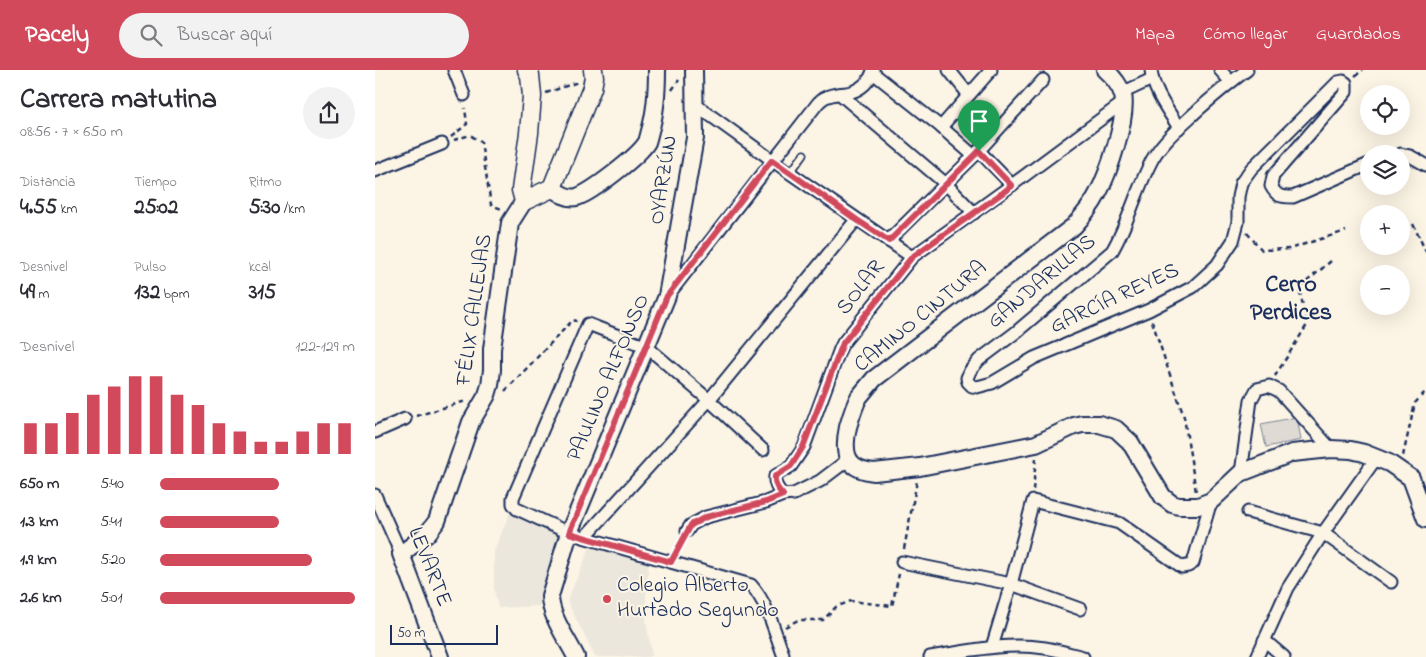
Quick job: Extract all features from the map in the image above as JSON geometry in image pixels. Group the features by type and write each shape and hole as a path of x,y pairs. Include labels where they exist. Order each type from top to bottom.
{"main road":[{"path":"527,70 530,75 532,96 521,190 524,202 552,188 583,114 592,88 594,73"},
{"path":"552,188 560,194 576,197 594,188 621,169 647,143 655,116 657,70"},
{"name":"OYARZÚN","path":"667,296 695,138 694,70"},
{"path":"1105,70 1111,76 1123,98"},
{"name":"CAMINO CINTURA","path":"849,459 846,453 845,439 851,415 859,398 874,379 1074,226 1083,216 1097,195 1108,169 1122,126 1123,98"},
{"name":"FÉLIX CALLEJAS","path":"401,554 427,534 437,521 471,422 487,396 492,370 493,349 510,223 524,202"},
{"name":"PAULINO ALFONSO","path":"576,657 553,612 550,596 569,533 667,296"},
{"path":"849,459 860,469 867,472 920,467 1036,444 1074,426 1099,424 1108,426 1124,435 1131,442 1160,493 1167,501 1179,506 1205,504 1241,473 1292,453 1331,449 1351,450 1377,458 1411,478 1426,519"},
{"name":"LEVARTE","path":"401,554 440,657"}],"street":[{"path":"454,70 464,95"},
{"path":"949,70 969,95"},
{"path":"941,127 991,70"},
{"path":"1220,70 1230,82"},
{"name":"GANDARILLAS","path":"967,382 970,371 979,360 1015,333 1112,251 1120,237 1149,165 1160,148 1179,128 1230,82 1247,70"},
{"path":"873,72 977,154 1012,186"},
{"name":"PAULINO ALFONSO","path":"667,296 817,103 825,97 857,91 867,82 873,72"},
{"path":"1152,75 1164,105 1179,128"},
{"name":"SOLAR","path":"783,495 774,482 775,476 791,466 803,447 843,343 912,257 1012,186 1152,75"},
{"path":"889,241 977,154 1043,80"},
{"name":"GARCÍA REYES","path":"967,382 977,387 991,383 1034,358 1149,310 1193,287 1217,265 1233,241 1238,222 1238,197 1241,183 1251,169 1338,82 1343,81 1346,83 1346,92 1273,176 1271,186 1275,193 1283,197 1293,197 1360,168"},
{"path":"840,94 946,184 974,213"},
{"path":"696,105 790,173 912,257"},
{"path":"375,171 442,144"},
{"path":"1410,156 1426,165"},
{"path":"585,537 709,400 857,220"},
{"path":"763,450 709,400 647,347 589,324 513,498 513,504 517,509 569,533 751,585 760,596 783,654"},
{"path":"1241,473 1251,400 1257,389 1269,386 1279,391 1331,449"},
{"path":"375,432 405,419"},
{"path":"1257,657 1288,588 1323,533 1377,458"},
{"path":"687,531 691,525 706,517 766,502 808,488 849,459"},
{"name":"LEVARTE","path":"375,495 401,554"},
{"path":"991,647 1011,584 1033,501 1119,523 1182,567 1193,564 1205,504"},
{"path":"1248,512 1323,533 1391,582"},
{"path":"902,562 1011,584 1080,609"},
{"path":"1264,640 1284,657"},
{"path":"930,657 991,647 1021,646 1046,648 1083,657"}],"lane":[{"path":"790,173 804,154"}],"path":[{"path":"549,92 594,73"},
{"path":"442,144 467,124 464,95"},
{"path":"442,144 470,136 481,142 491,205"},
{"path":"1238,222 1262,250 1289,248 1346,231"},
{"path":"1413,224 1426,252"},
{"path":"1269,386 1307,325 1299,288 1331,261"},
{"path":"1149,310 1183,417 1205,504"},
{"path":"1400,470 1415,403 1426,391"},
{"path":"1033,501 1036,444"},
{"path":"775,632 798,620 823,620 836,607 851,601 892,606 920,467"},
{"path":"671,562 687,531"}],"shaded area":[{"path":"1297,417 1301,440 1266,447 1261,424"},
{"path":"511,510 560,535 539,606 498,608 494,589 494,551"},
{"name":"Colegio Alberto Hurtado Segundo","path":"592,543 649,561 646,620 652,655 648,657 595,657 567,601"}],"place":[{"name":"Colegio Alberto Hurtado Segundo","path":"607,599"}],"district":[{"name":"Cerro Perdices","path":"1291,299"}],"route":[{"path":"979,151 1012,186 912,257 843,343 803,447 791,466 775,476 774,482 783,495 766,502 706,517 691,525 671,562 569,533 667,296 772,160 889,241 979,151"}]}
